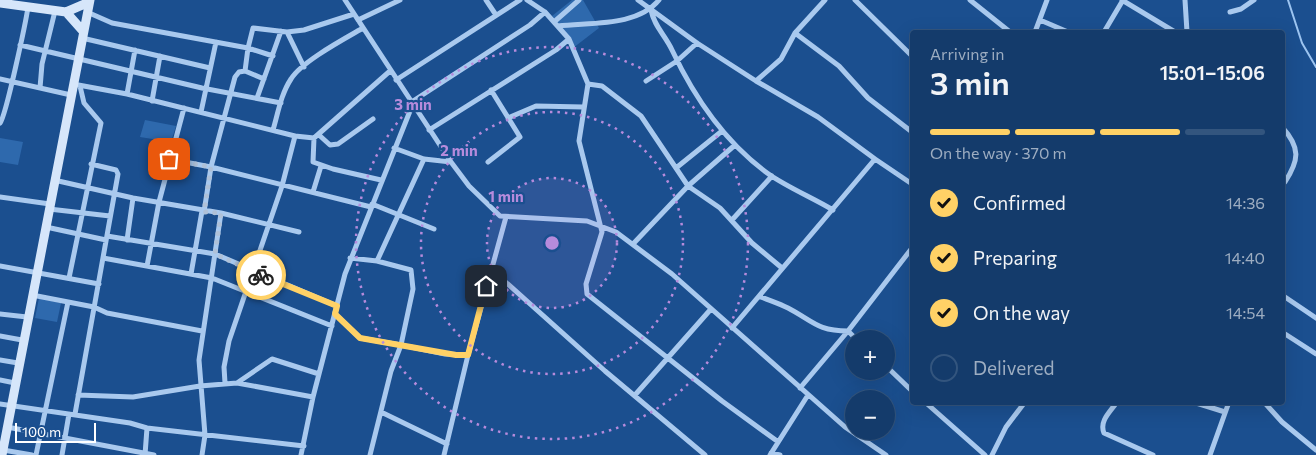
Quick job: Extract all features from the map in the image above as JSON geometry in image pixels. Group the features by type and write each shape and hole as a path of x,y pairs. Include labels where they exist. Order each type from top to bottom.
{"street":[{"path":"345,0 411,105 450,162 491,208 506,216 587,221 600,224 633,244 711,309 808,396 856,436 886,455"},
{"path":"358,20 400,0"},
{"path":"486,0 496,15"},
{"path":"396,80 520,0"},
{"path":"527,0 545,12 568,40 588,84 579,141 600,224 601,239 586,284 586,294 777,441"},
{"path":"556,24 580,0"},
{"path":"638,0 697,43 756,81 818,117 910,183"},
{"path":"556,24 625,20 651,10 659,0"},
{"path":"756,81 782,59 795,33 825,0"},
{"path":"855,0 910,54"},
{"path":"970,0 1008,30"},
{"path":"1036,30 1047,0"},
{"path":"1105,30 1122,0 1172,30"},
{"path":"1185,0 1188,30"},
{"path":"1230,12 1241,9 1254,0"},
{"path":"0,2 66,12 88,4"},
{"path":"68,278 100,120 84,103 77,85 78,59 88,4"},
{"path":"88,4 112,23 248,48 273,56"},
{"path":"0,122 6,112 11,82 26,29 28,7"},
{"path":"651,10 653,20 672,49 706,112 722,132 772,176 834,210"},
{"path":"40,88 55,11"},
{"path":"66,12 82,34 135,50 210,68"},
{"path":"301,455 313,397 350,258 411,105 530,25 545,12"},
{"path":"245,71 253,28 284,32 304,30 354,14"},
{"path":"1040,20 1063,30"},
{"path":"272,130 292,77 362,28"},
{"path":"257,98 284,32"},
{"path":"284,32 304,67"},
{"path":"795,33 839,66 868,98 910,130"},
{"path":"429,130 551,53 568,40"},
{"path":"201,112 216,42"},
{"path":"646,81 677,61 697,43"},
{"path":"20,45 205,88 281,103"},
{"path":"127,94 135,50"},
{"path":"152,100 160,56"},
{"path":"191,274 194,250 222,117 236,74 245,71 264,79"},
{"path":"77,85 127,94 296,136 314,138 390,71"},
{"path":"0,79 71,95"},
{"path":"588,84 602,86 641,116 688,186 720,208 761,252 782,268"},
{"path":"0,266 34,269 50,206 71,95 77,85"},
{"path":"488,162 520,137 491,90"},
{"path":"508,118 536,106 583,107"},
{"path":"147,266 169,159 184,108"},
{"path":"319,135 330,145 338,144 373,119"},
{"path":"1285,131 1292,141 1297,157 1295,166 1285,182"},
{"path":"676,168 722,132"},
{"path":"225,384 224,367 229,341 254,272 296,136"},
{"path":"314,138 313,162 320,166 381,180"},
{"path":"633,244 688,186 735,145"},
{"path":"394,148 424,159 450,162"},
{"path":"169,159 372,205 434,229"},
{"path":"377,261 424,159"},
{"path":"732,328 834,210 875,159"},
{"path":"62,455 78,395 99,284 117,172 91,164"},
{"path":"313,192 320,166"},
{"path":"732,220 772,176"},
{"path":"54,180 203,212 221,213 299,232"},
{"path":"0,196 110,216"},
{"path":"127,240 133,198"},
{"path":"202,455 206,435 198,360 221,213"},
{"path":"444,455 468,355 506,216"},
{"path":"44,231 77,233 215,254 337,306"},
{"path":"32,455 2,451 44,231"},
{"path":"849,330 910,251"},
{"path":"103,258 212,278 332,326"},
{"path":"350,258 377,261 411,270 413,289 401,345 391,371 370,455"},
{"path":"0,266 36,271 99,284"},
{"path":"491,269 705,455"},
{"path":"32,295 94,307 107,313 202,331"},
{"path":"759,296 787,307 812,324 834,331 845,331"},
{"path":"1285,297 1316,318"},
{"path":"36,455 68,302"},
{"path":"635,395 666,357 711,309"},
{"path":"0,314 27,317"},
{"path":"335,314 360,338 445,354 468,355"},
{"path":"1285,334 1316,354"},
{"path":"800,388 845,335"},
{"path":"0,336 22,340"},
{"path":"237,383 272,359 319,374"},
{"path":"0,360 18,362"},
{"path":"895,375 910,389"},
{"path":"0,380 15,383"},
{"path":"78,395 133,397 200,386 237,383 313,397"},
{"path":"780,455 771,454 777,441 808,396"},
{"path":"0,404 130,423 147,428 304,446"},
{"path":"928,405 985,455"},
{"path":"992,455 1006,427 1023,405"},
{"path":"1115,405 1102,422 1101,427 1104,433 1153,455"},
{"path":"1203,405 1226,412"},
{"path":"1210,455 1228,405"},
{"path":"1267,405 1282,422 1316,450"},
{"path":"381,412 447,444"},
{"path":"6,427 154,455"},
{"path":"144,454 147,428"}],"shaded area":[{"path":"572,0 583,0 599,28 573,48 552,16"},
{"path":"145,120 176,126 171,142 140,137"},
{"path":"0,138 23,142 18,165 0,162"},
{"path":"39,298 61,303 57,322 35,318"}],"waterway":[{"path":"1288,0 1302,43 1316,67"}],"way so far":[{"path":"169,159 211,167 204,212 221,213 215,254 261,275"}],"route":[{"path":"261,275 312,294 337,306 335,314 360,338 456,355 468,355 486,286"}]}
